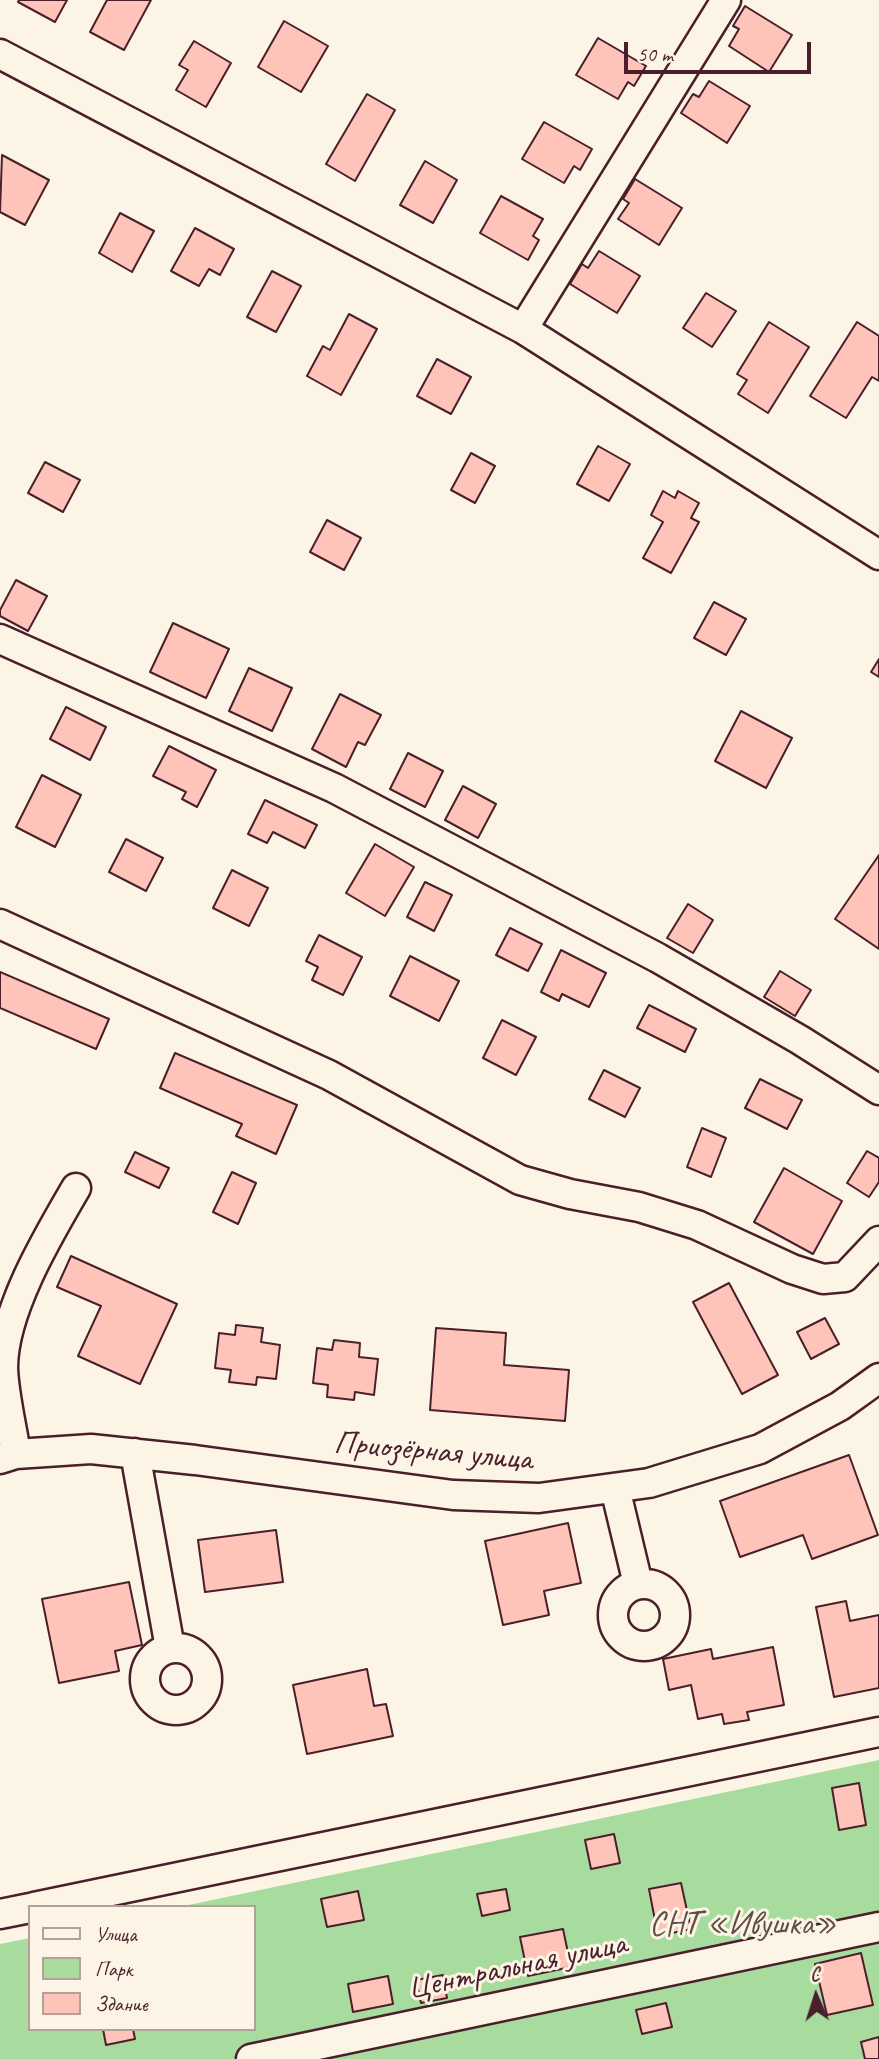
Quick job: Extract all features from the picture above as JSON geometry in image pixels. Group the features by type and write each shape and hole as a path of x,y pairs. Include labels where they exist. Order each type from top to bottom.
{"street":[{"path":"523,329 726,0"},
{"path":"0,54 523,329 879,555"},
{"path":"0,639 334,788 657,958 879,1090"},
{"path":"0,924 329,1075 520,1180 570,1194 639,1207 697,1225 792,1269 823,1279 845,1277 879,1241"},
{"path":"8,1456 4,1368 8,1328 41,1249 76,1188"},
{"name":"Приозёрная улица","path":"8,1456 91,1449 453,1495 539,1499 649,1483 760,1449 840,1406 879,1378"},
{"path":"135,1453 170,1648"},
{"path":"615,1488 638,1584"},
{"path":"42,1905 879,1732"},
{"path":"0,1914 28,1908"},
{"name":"Центральная улица","path":"251,2059 879,1927"}],"green space":[{"name":"СНТ «Ивушка»","path":"879,1760 879,2059 0,2059 0,1944 28,1938 28,2031 256,2031 256,1905 189,1905"}],"building":[{"path":"67,0 55,22 18,2"},
{"path":"107,0 151,0 124,50 90,32"},
{"path":"745,6 792,35 769,72 729,46 739,29 733,26"},
{"path":"284,21 328,46 301,92 258,67"},
{"path":"598,38 646,66 634,86 628,82 618,99 576,75"},
{"path":"194,41 231,63 206,107 176,90 188,70 179,65"},
{"path":"709,81 750,106 727,143 681,113 693,94 699,97"},
{"path":"367,94 395,110 355,181 326,164"},
{"path":"544,122 592,149 580,170 574,166 564,183 522,159"},
{"path":"2,155 49,180 25,225 0,212"},
{"path":"425,161 457,180 433,223 400,205"},
{"path":"635,179 682,208 659,245 618,219 629,203 623,199"},
{"path":"501,196 543,219 533,236 539,240 528,260 480,233"},
{"path":"120,213 154,231 132,272 99,253"},
{"path":"195,228 234,249 220,275 209,269 199,286 171,271"},
{"path":"599,251 640,276 617,313 570,284 582,264 588,268"},
{"path":"272,271 301,286 276,332 247,317"},
{"path":"706,293 736,311 712,347 683,328"},
{"path":"349,314 377,329 341,395 307,376 323,346 330,350"},
{"path":"769,322 809,347 768,413 738,394 747,380 737,374"},
{"path":"857,322 879,336 879,381 872,377 846,418 810,396"},
{"path":"437,359 471,377 451,414 417,396"},
{"path":"598,446 630,464 609,501 577,484"},
{"path":"471,453 495,466 475,503 451,490"},
{"path":"45,462 80,480 63,512 28,493"},
{"path":"663,491 675,498 678,491 699,503 691,518 699,522 671,573 643,558 663,522 651,515"},
{"path":"327,520 361,538 344,570 310,552"},
{"path":"16,580 47,596 28,631 0,616 0,610"},
{"path":"714,602 746,619 726,655 694,638"},
{"path":"173,623 229,649 206,698 150,672"},
{"path":"879,659 879,677 871,672"},
{"path":"249,668 292,688 272,731 229,711"},
{"path":"340,694 381,715 365,745 358,742 346,767 312,749"},
{"path":"66,707 106,727 90,760 50,739"},
{"path":"741,711 792,738 766,788 715,761"},
{"path":"169,746 216,770 197,807 182,799 186,792 153,776"},
{"path":"408,753 443,771 425,807 390,789"},
{"path":"42,775 81,795 55,847 16,827"},
{"path":"463,786 496,804 478,838 445,820"},
{"path":"265,800 317,825 305,848 273,832 267,843 248,834"},
{"path":"126,839 163,858 146,891 109,872"},
{"path":"375,844 414,867 385,916 346,893"},
{"path":"879,855 879,949 835,919"},
{"path":"232,870 268,888 249,926 213,908"},
{"path":"425,882 452,895 434,931 407,917"},
{"path":"688,904 713,920 693,953 667,938"},
{"path":"510,928 542,944 528,971 496,955"},
{"path":"319,935 362,957 343,995 312,980 318,967 306,961"},
{"path":"561,950 606,973 589,1007 562,994 559,1001 541,992"},
{"path":"410,956 459,981 439,1021 390,996"},
{"path":"780,971 811,990 795,1016 764,997"},
{"path":"0,972 109,1019 96,1049 0,1008"},
{"path":"649,1005 696,1029 685,1052 637,1028"},
{"path":"502,1020 536,1037 516,1075 483,1058"},
{"path":"175,1053 297,1105 276,1154 236,1136 242,1124 160,1088"},
{"path":"604,1070 640,1088 625,1117 589,1099"},
{"path":"760,1079 802,1100 787,1129 745,1108"},
{"path":"702,1128 726,1138 711,1177 687,1167"},
{"path":"867,1151 879,1158 879,1182 869,1197 847,1183"},
{"path":"135,1152 169,1168 159,1188 125,1172"},
{"path":"784,1168 842,1201 813,1254 754,1222"},
{"path":"232,1172 256,1183 238,1224 213,1212"},
{"path":"71,1256 177,1304 140,1384 78,1356 101,1306 57,1287"},
{"path":"729,1283 778,1375 742,1394 693,1302"},
{"path":"825,1318 839,1344 811,1359 797,1332"},
{"path":"236,1325 263,1328 261,1342 280,1345 276,1379 257,1377 256,1385 229,1382 231,1370 215,1368 219,1333 235,1335"},
{"path":"436,1328 506,1333 504,1365 569,1370 565,1421 430,1410"},
{"path":"334,1340 360,1343 359,1357 378,1359 374,1395 355,1392 354,1400 327,1397 328,1385 313,1383 317,1348 332,1350"},
{"path":"849,1455 878,1535 812,1559 803,1535 740,1557 720,1501"},
{"path":"568,1523 581,1583 544,1591 549,1615 503,1625 485,1541"},
{"path":"276,1530 283,1582 205,1592 198,1540"},
{"path":"129,1582 142,1645 115,1651 119,1671 59,1683 42,1599"},
{"path":"846,1601 850,1621 879,1615 879,1688 834,1697 816,1607"},
{"path":"773,1647 784,1705 747,1712 749,1720 724,1724 722,1714 698,1719 691,1685 669,1690 663,1659 711,1649 713,1659"},
{"path":"367,1669 374,1706 386,1704 393,1736 307,1754 293,1685"},
{"path":"859,1783 866,1825 839,1830 832,1788"},
{"path":"614,1834 620,1863 591,1869 585,1840"},
{"path":"681,1883 691,1929 658,1936 649,1889"},
{"path":"506,1889 510,1910 482,1916 477,1894"},
{"path":"358,1891 364,1920 327,1927 321,1899"},
{"path":"563,1929 571,1967 528,1976 520,1937"},
{"path":"861,1953 873,2005 827,2015 815,1964"},
{"path":"443,1975 447,1998 421,2003 416,1980"},
{"path":"388,1976 393,2004 353,2012 348,1984"},
{"path":"666,2003 672,2027 642,2034 636,2010"},
{"path":"103,2031 133,2031 135,2039 106,2045"},
{"path":"879,2037 879,2059 865,2059 861,2042"}]}
